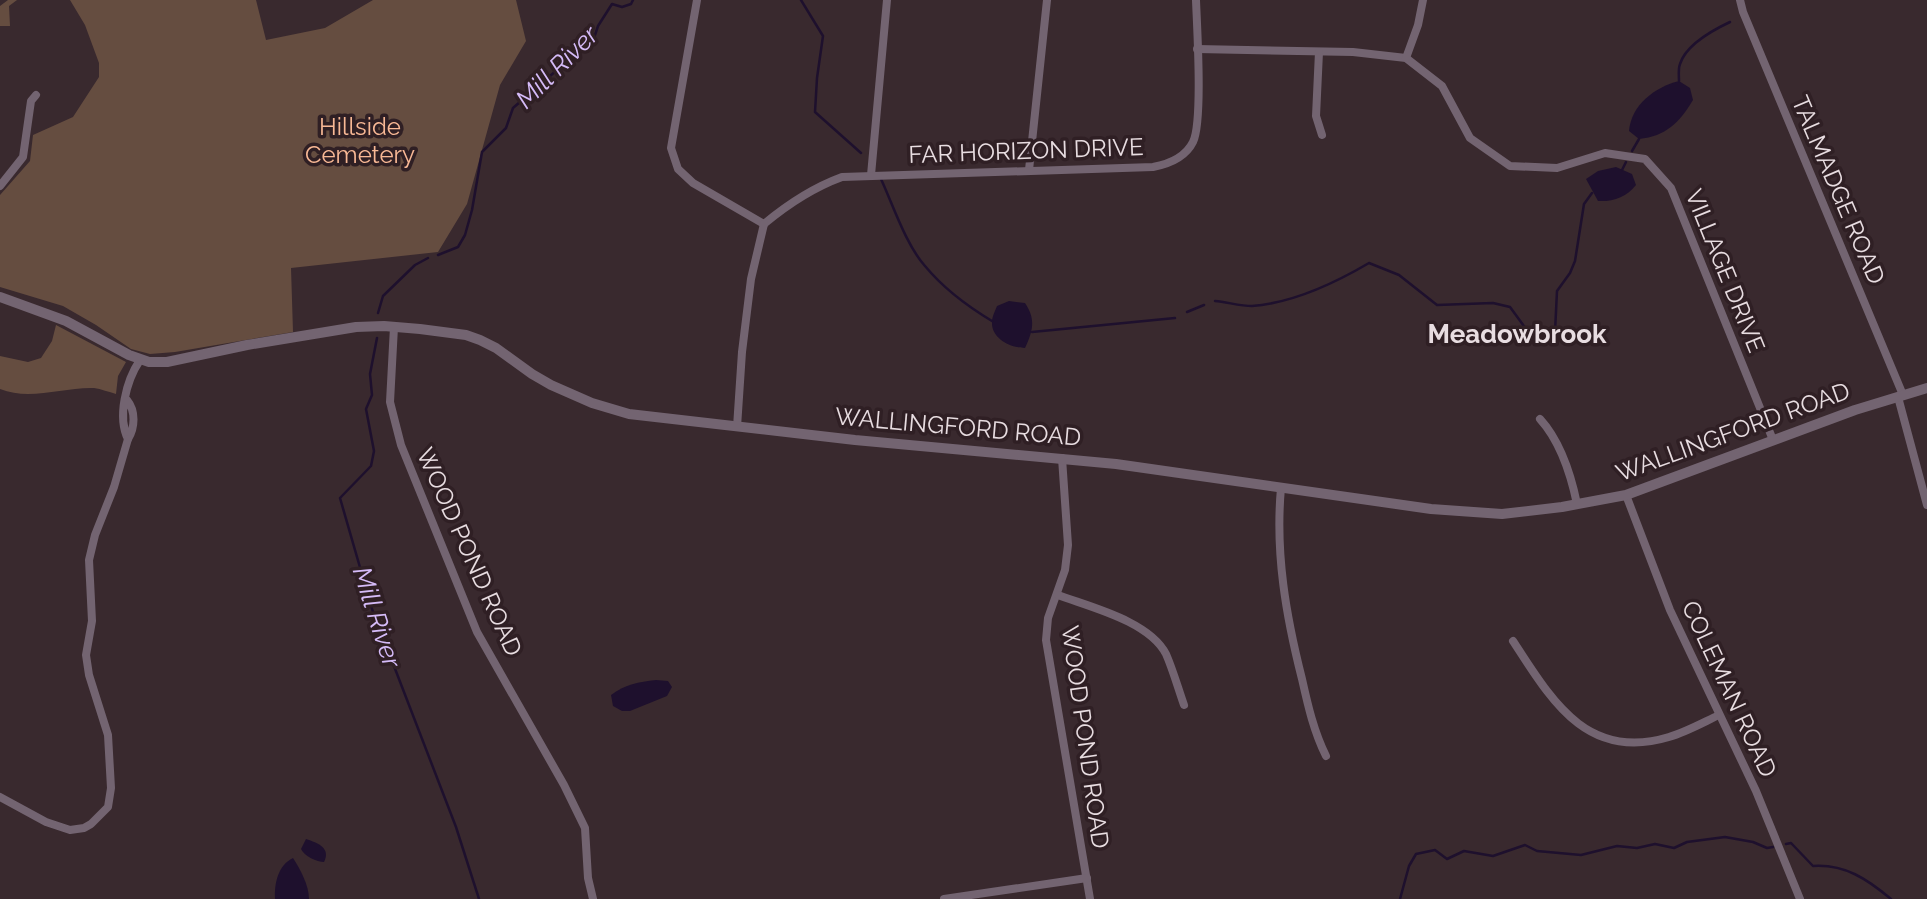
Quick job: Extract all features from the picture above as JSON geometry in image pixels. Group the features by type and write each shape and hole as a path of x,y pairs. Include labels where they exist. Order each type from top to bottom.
{"street":[{"path":"697,0 671,148 678,169 693,183 764,224 751,279 737,427"},
{"path":"871,175 887,0"},
{"path":"1029,170 1047,0"},
{"name":"FAR HORIZON DRIVE","path":"764,224 788,204 818,186 842,177 1153,167 1170,163 1182,155 1193,142 1198,119 1196,0"},
{"path":"1197,49 1353,52 1406,58 1418,25 1423,0"},
{"name":"TALMADGE ROAD","path":"1740,0 1900,396 1927,505"},
{"path":"1319,52 1316,116 1322,135"},
{"name":"VILLAGE DRIVE","path":"1406,58 1442,86 1470,138 1510,166 1557,168 1605,153 1645,159 1671,188 1773,440"},
{"path":"0,186 23,157 30,108 36,95"},
{"name":"WALLINGFORD ROAD","path":"0,297 66,321 140,360 167,362 333,330 372,326 458,334 496,348 551,385 618,412 737,427 1062,458 1468,513 1502,514 1626,495 1773,440 1927,388"},
{"name":"WOOD POND ROAD","path":"394,327 390,402 401,445 477,632 564,785 585,828 588,878 593,899"},
{"path":"0,797 46,822 70,830 91,824 108,807 111,788 108,735 86,664 92,621 89,560 94,534 114,487 128,439 123,406 127,400 128,384 140,360"},
{"path":"1540,419 1552,432 1572,482 1577,504"},
{"name":"WOOD POND ROAD","path":"1062,458 1068,545 1065,570 1048,618 1046,640 1090,899"},
{"path":"1281,488 1278,536 1287,613 1316,737 1326,756"},
{"name":"COLEMAN ROAD","path":"1626,495 1659,584 1718,715 1756,791 1800,899"},
{"path":"1058,595 1135,625 1154,637 1165,653 1184,705"},
{"path":"1513,641 1550,697 1580,726 1603,737 1627,742 1648,742 1685,732 1718,715"},
{"path":"944,899 1087,878"}],"green space":[{"path":"8,0 17,0 9,6 10,26 0,26 0,6"},
{"name":"Hillside Cemetery","path":"70,0 256,0 266,40 325,28 373,0 516,0 526,41 500,85 467,204 438,252 291,268 293,332 150,354 131,349 63,306 0,287 0,195 30,161 33,135 73,117 99,77 99,63 85,25"},
{"path":"56,325 126,362 118,376 116,394 94,388 35,394 0,389 0,356 28,362 41,358 52,341"}],"shaded area":[{"path":"1679,81 1690,88 1693,100 1677,122 1657,135 1639,139 1629,131 1634,113 1646,98"},
{"path":"1616,167 1632,174 1636,185 1619,198 1598,201 1586,179 1598,171"},
{"path":"1009,301 1025,303 1031,314 1031,331 1025,348 1003,341 993,328 992,318 997,306"},
{"path":"668,681 672,687 667,696 630,711 622,711 613,706 611,695 617,691 632,684"},
{"path":"306,839 319,844 325,850 324,862 303,852 301,849"},
{"path":"293,858 306,883 309,899 275,899 278,876 284,865"}],"waterway":[{"name":"Mill River","path":"438,255 458,247 465,235 482,152 506,128 513,108 594,38 612,4 622,7 631,4 633,0"},
{"path":"801,0 823,36 815,112 861,153"},
{"path":"1679,81 1679,66 1694,44 1730,22"},
{"path":"1632,151 1639,139"},
{"path":"1622,170 1626,162"},
{"path":"881,179 918,257 948,290 992,321"},
{"path":"1215,301 1252,306 1283,301 1328,285 1369,263 1399,275 1437,305 1493,303 1510,307 1529,333 1539,339 1555,332 1557,291 1575,261 1584,204 1592,193"},
{"name":"Mill River","path":"378,313 383,296 415,265 428,258"},
{"path":"1187,312 1204,305"},
{"path":"1032,332 1175,318"},
{"name":"Mill River","path":"377,338 370,374 372,395 366,409 374,451 371,466 340,498 372,609 456,827 479,899"},
{"path":"1400,899 1409,866 1416,854 1435,850 1447,859 1464,851 1493,856 1525,845 1537,851 1581,855 1617,846 1637,848 1655,844 1674,848 1687,842 1725,837 1753,842 1767,848 1773,847"},
{"path":"1786,844 1791,843 1813,866 1825,866 1855,874 1891,899"}],"district":[{"name":"Meadowbrook","path":"1517,334"}]}
